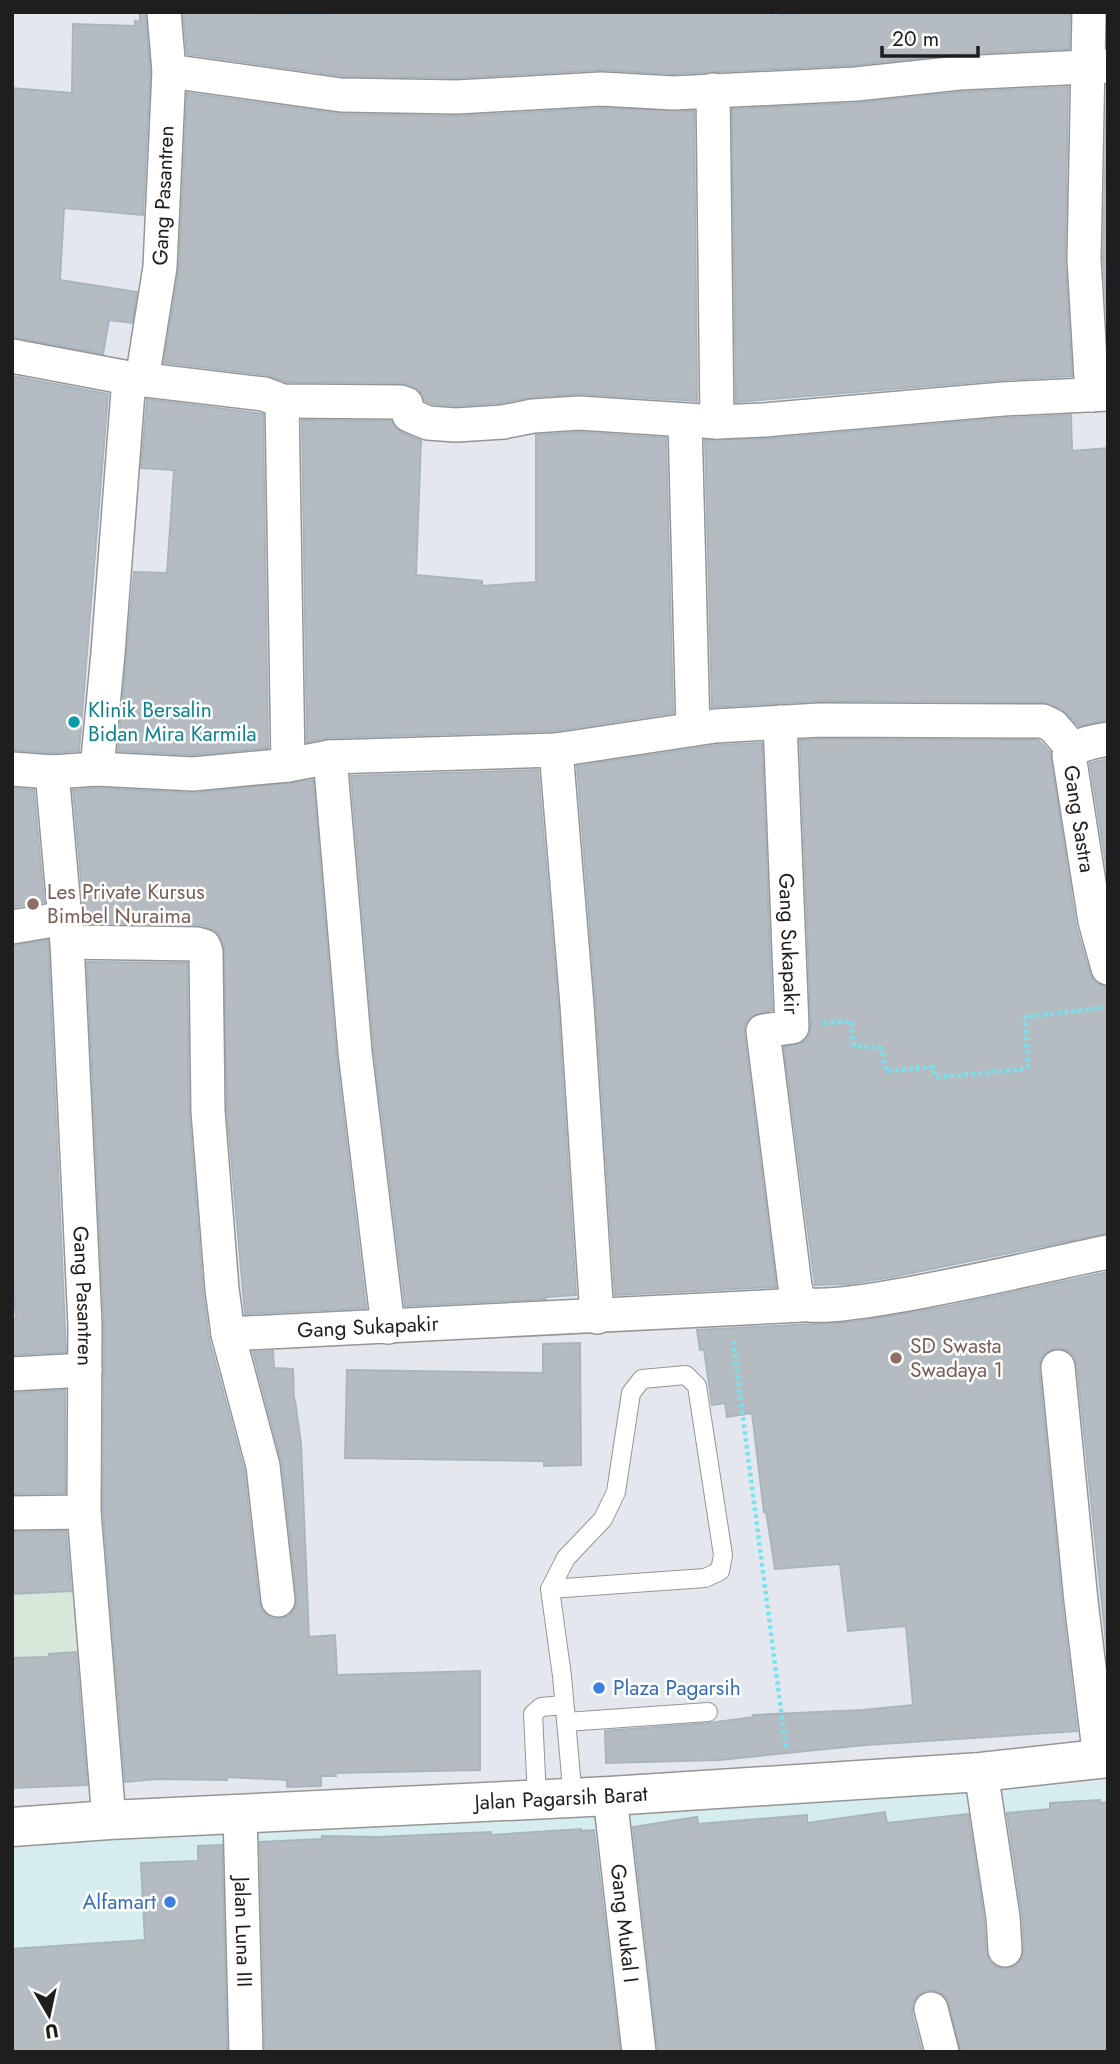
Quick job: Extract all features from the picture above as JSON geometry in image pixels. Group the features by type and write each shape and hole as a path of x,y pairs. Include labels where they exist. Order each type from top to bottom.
{"street":[{"name":"Gang Pasantren","path":"97,769 136,379 160,267 169,71 164,12"},
{"path":"12,356 136,379 264,394 282,401 400,402 406,404 409,415 428,423 456,425 579,413 685,421 764,420 1003,399 1100,395 1084,259 1098,67 1089,12"},
{"path":"169,71 341,95 457,97 601,89 674,93 856,84 959,73 1098,67"},
{"path":"712,90 717,422"},
{"path":"282,401 288,765"},
{"path":"685,421 694,729"},
{"path":"12,769 52,772 97,769 194,774 288,765 330,757 555,750 694,729 821,720 1043,721 1053,726 1073,750"},
{"name":"Gang Sukapakir","path":"780,722 792,1027 763,1031 795,1286 802,1305"},
{"name":"Gang Sastra","path":"1108,739 1073,750 1069,755 1095,920 1108,968"},
{"path":"555,750 577,1005 597,1317"},
{"path":"330,757 355,1052 388,1327"},
{"name":"Gang Pasantren","path":"52,772 66,930 85,1325 84,1512 109,1820"},
{"path":"12,927 66,930 204,946 208,1111 222,1289 228,1334 263,1466 278,1600"},
{"name":"Gang Sukapakir","path":"228,1334 802,1305 841,1306 909,1295 1108,1252"},
{"path":"1058,1367 1081,1601 1104,1758"},
{"path":"12,1374 85,1370"},
{"path":"12,1514 84,1512"},
{"name":"Jalan Pagarsih Barat","path":"12,1827 240,1813 610,1796 981,1772 1104,1758"},
{"path":"981,1772 1003,1917 1005,1950"},
{"name":"Gang Mukal I","path":"610,1796 639,2052"},
{"name":"Jalan Luna III","path":"240,1813 246,2052"},
{"path":"930,2009 942,2052"}],"lane":[{"path":"550,1589 705,1578 720,1571 723,1555 698,1385 685,1375 642,1379 631,1393 615,1492 603,1519 566,1558 550,1589 571,1776 554,1797"},
{"path":"554,1797 533,1714 536,1709 541,1707 565,1714 708,1712"}],"path":[{"path":"792,1027 851,1021 854,1046 881,1048 886,1071 933,1067 936,1077 939,1077 1025,1069 1028,1066 1025,1017 1108,1007"},
{"path":"729,1309 791,1784"}],"shaded area":[{"path":"72,1528 82,1718 70,1734 12,1735 12,1529"},
{"path":"1108,1782 1108,1948 12,2031 12,1844"}],"building":[{"path":"140,12 145,12 150,71 143,215 64,208 60,280 137,292 132,323 109,320 103,354 12,337 12,88 72,93 73,24 135,26 135,21 140,22"},
{"path":"183,12 773,12 773,16 802,12 1070,12 1069,49 957,54 855,65 674,74 600,70 457,78 343,76 187,54"},
{"path":"1108,85 1108,335 1103,259"},
{"path":"1068,87 1065,259 1072,376 736,402 732,109 857,103 960,92"},
{"path":"187,93 341,114 457,116 601,108 694,111 697,401 578,394 456,406 425,401 419,390 401,383 286,382 266,375 164,363 179,268"},
{"path":"12,376 108,394 79,751 52,753 12,750"},
{"path":"147,399 263,414 268,748 193,755 118,751 134,572 167,573 174,470 141,468"},
{"path":"1071,415 1072,451 1108,448 1108,720 1079,726 1062,709 1043,702 821,701 712,707 705,440 766,439 1004,418"},
{"path":"302,420 391,421 401,432 421,441 416,575 482,581 482,586 536,582 536,435 579,432 666,438 673,713 554,731 329,738 307,742"},
{"path":"800,740 1038,740 1050,752 1076,926 1090,974 1095,982 1108,987 1108,1233 892,1277 848,1284 815,1285 784,1047 804,1042 811,1027"},
{"path":"762,743 772,1010 751,1016 745,1024 744,1033 776,1287 615,1295 577,766 717,745"},
{"path":"1108,759 1108,878 1090,763"},
{"path":"538,770 558,1006 576,1295 405,1306 374,1050 351,776"},
{"path":"313,780 336,1054 366,1308 245,1314 227,1110 224,946 217,932 202,925 85,923 73,790 97,788 195,793"},
{"path":"12,788 34,790 44,902 12,907"},
{"path":"48,940 66,1352 12,1355 12,1319 16,1319 12,1264 12,946"},
{"path":"87,962 187,963 189,1113 203,1292 209,1339 244,1470 262,1611 271,1618 281,1619 289,1616 297,1599 282,1464 253,1352 273,1351 274,1368 293,1369 294,1400 301,1444 309,1637 335,1635 337,1675 480,1671 480,1770 335,1773 336,1776 321,1776 321,1786 287,1787 287,1780 227,1777 227,1780 158,1779 125,1782 103,1511 104,1324"},
{"path":"1108,1272 1108,1662 1077,1365 1073,1355 1067,1350 1057,1348 1046,1352 1041,1358 1039,1368 1077,1731 866,1745 719,1760 606,1763 605,1731 709,1723 754,1717 753,1715 913,1705 906,1626 848,1631 840,1564 775,1569 766,1511 764,1512 752,1413 727,1417 725,1403 712,1405 704,1349 700,1350 697,1330 853,1322 949,1306"},
{"path":"580,1343 581,1465 544,1466 544,1461 345,1458 347,1370 543,1373 543,1344"},
{"path":"65,1390 65,1493 12,1494 12,1393"},
{"path":"66,1531 71,1591 12,1594 12,1532"},
{"path":"76,1652 87,1785 12,1788 12,1658 49,1657 49,1654"},
{"path":"1100,1800 1100,1803 1108,1802 1108,2052 961,2052 945,1996 937,1991 927,1990 918,1995 912,2004 922,2052 658,2052 633,1827 697,1817 698,1824 807,1815 807,1823 885,1812 887,1823 968,1814 984,1919 986,1952 989,1961 996,1967 1005,1969 1016,1966 1024,1949 1022,1914 1007,1813 1050,1809 1050,1803"},
{"path":"594,1830 620,2052 265,2052 260,1842 322,1839 322,1836 377,1837 491,1832 491,1835"},
{"path":"222,1845 227,2052 12,2052 12,1949 145,1940 141,1863 198,1861 198,1846"}],"place":[{"name":"Klinik Bersalin Bidan Mira Karmila","path":"74,722"},
{"name":"Les Private Kursus Bimbel Nuraima","path":"33,904"},
{"name":"SD Swasta Swadaya 1","path":"896,1358"},
{"name":"Plaza Pagarsih","path":"599,1688"},
{"name":"Alfamart","path":"170,1902"}]}
